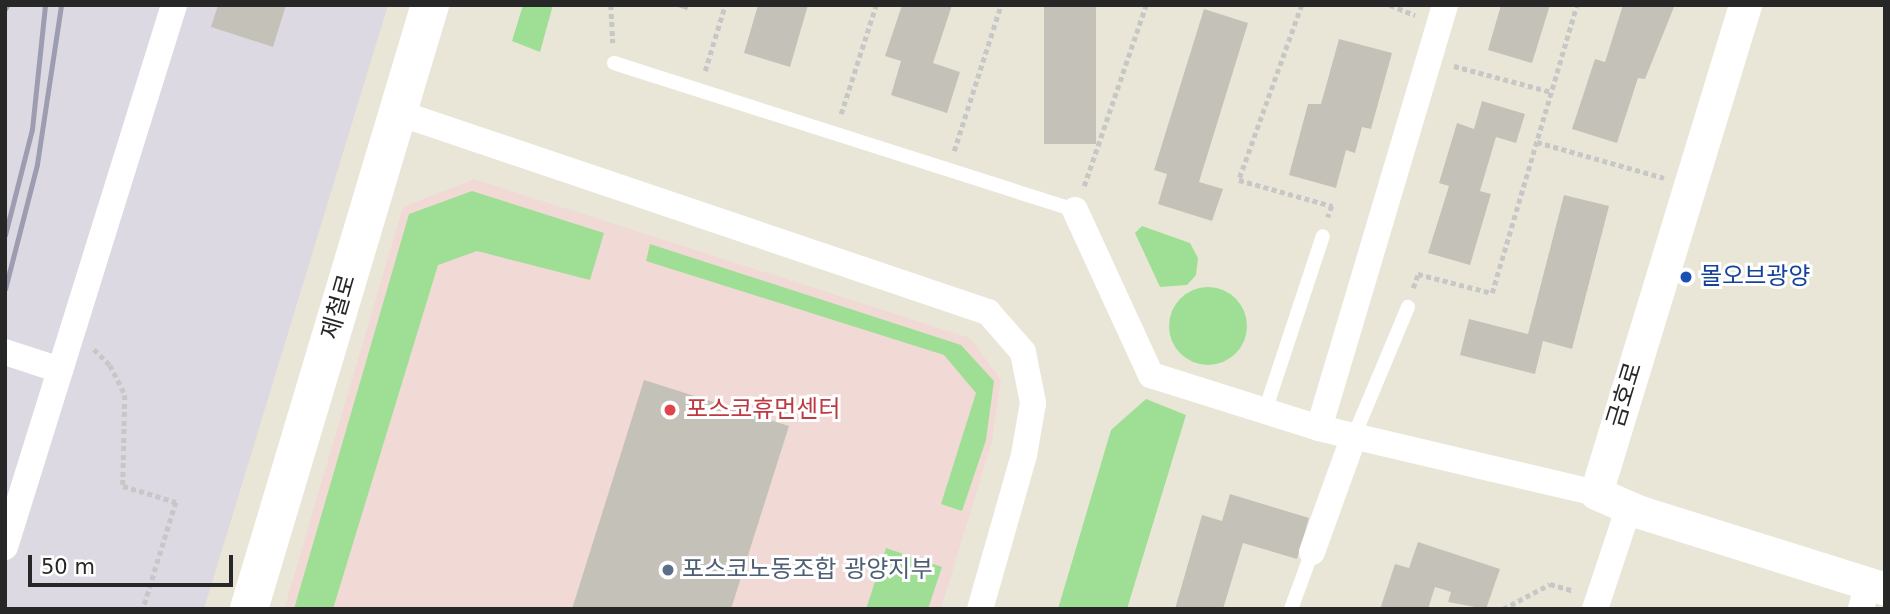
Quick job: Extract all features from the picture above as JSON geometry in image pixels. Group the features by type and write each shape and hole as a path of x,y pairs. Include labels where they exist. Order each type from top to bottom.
{"main road":[{"name":"제철로","path":"249,609 430,5"}],"street":[{"path":"5,547 174,5"},
{"path":"1319,428 1445,5"},
{"name":"금호로","path":"1596,493 1688,184 1745,5"},
{"path":"396,112 988,312 1023,352 1033,402 1024,455 980,609"},
{"path":"1076,210 1152,375 1319,428 1596,493 1871,594"},
{"path":"5,352 61,370"},
{"path":"1312,552 1353,436"},
{"path":"1597,603 1629,507"}],"lane":[{"path":"614,63 1076,210"},
{"path":"1265,411 1322,236"},
{"path":"1353,436 1408,307"},
{"path":"1292,609 1312,552"}],"path":[{"path":"611,5 614,63"},
{"path":"699,90 725,5"},
{"path":"835,134 876,5"},
{"path":"949,169 1001,5"},
{"path":"1076,210 1146,5"},
{"path":"1302,5 1239,180 1332,206 1322,236"},
{"path":"1408,307 1418,274 1492,293 1577,5"},
{"path":"1429,59 1552,92"},
{"path":"1537,142 1688,184"},
{"path":"88,342 110,365 125,395 123,486 176,502 143,609"},
{"path":"1503,609 1550,584 1597,603"}],"shaded area":[{"path":"5,5 388,5 204,609 5,609"},
{"name":"포스코휴먼센터","path":"474,179 970,338 1001,380 992,441 941,609 284,609 403,207"}],"green space":[{"path":"523,5 553,5 540,52 512,41"},
{"path":"472,191 604,233 590,280 477,251 438,265 333,609 294,609 409,214"},
{"path":"1142,226 1190,243 1198,258 1196,275 1187,285 1160,287 1135,233"},
{"path":"650,244 961,345 994,381 986,440 962,511 941,504 976,393 944,355 646,261"},
{"path":"1208,287 1223,290 1240,304 1247,326 1244,341 1230,358 1208,365 1193,362 1176,348 1169,326 1172,311 1186,294"},
{"path":"1146,399 1186,415 1127,609 1058,609 1111,430"},
{"path":"886,548 942,567 928,609 866,609"}],"building":[{"path":"218,5 286,5 273,47 211,27"},
{"path":"672,5 689,5 687,10"},
{"path":"758,5 808,5 790,67 744,53"},
{"path":"902,5 952,5 933,63 960,72 947,113 891,95 901,61 885,56"},
{"path":"1044,5 1096,5 1096,144 1044,144"},
{"path":"1501,5 1550,5 1532,63 1488,50"},
{"path":"1623,5 1674,7 1645,79 1638,78 1617,143 1572,129 1595,59 1605,62"},
{"path":"1204,9 1248,23 1199,182 1223,189 1212,221 1158,204 1167,174 1154,170"},
{"path":"1339,39 1392,53 1371,129 1362,127 1355,153 1346,150 1336,188 1289,175 1308,104 1321,104"},
{"path":"1482,101 1525,114 1516,143 1496,137 1480,191 1491,194 1470,265 1428,253 1449,186 1439,183 1457,123 1474,129"},
{"path":"1564,195 1609,206 1572,349 1543,341 1535,374 1460,355 1469,319 1528,334"},
{"path":"644,380 789,426 731,609 572,609"},
{"path":"1230,494 1309,518 1297,559 1243,543 1223,609 1175,609 1202,515 1222,521"},
{"path":"1418,542 1500,569 1486,609 1448,602 1451,592 1435,587 1428,609 1380,609 1395,564 1409,568"}],"railway":[{"path":"5,9 7,5"},
{"path":"5,235 32,129 45,5"},
{"path":"5,289 37,164 61,5"}],"place":[{"name":"몰오브광양","path":"1686,277"},
{"name":"포스코휴먼센터","path":"670,410"},
{"name":"포스코노동조합 광양지부","path":"668,570"}]}
